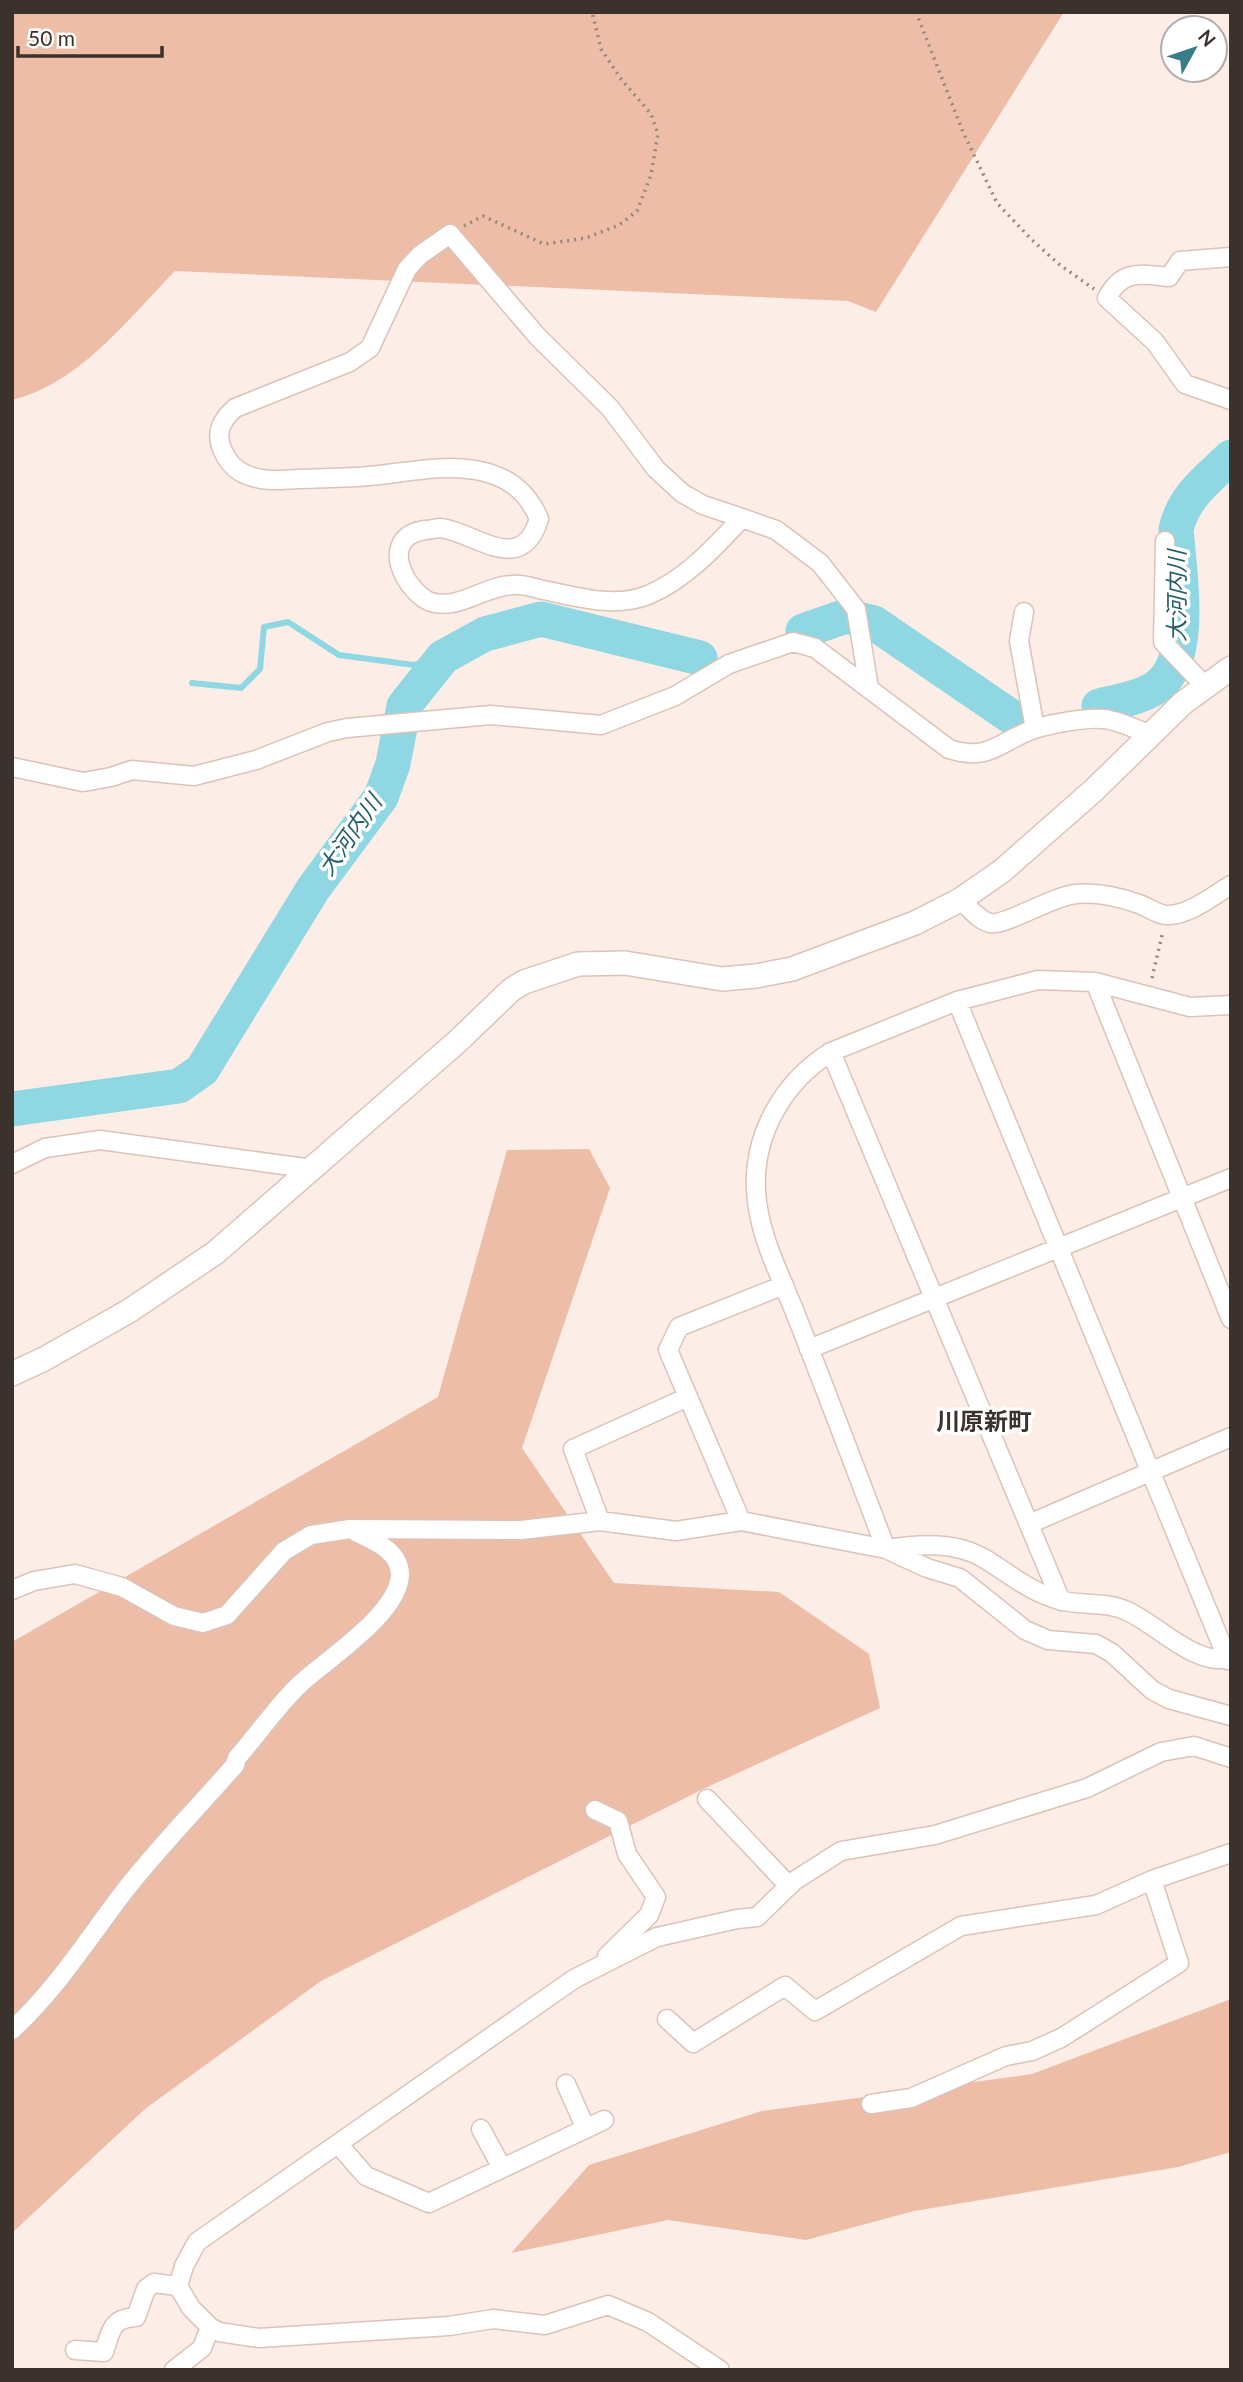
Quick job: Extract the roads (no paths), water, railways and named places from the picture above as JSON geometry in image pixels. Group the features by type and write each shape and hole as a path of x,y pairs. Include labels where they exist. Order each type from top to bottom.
{"street":[{"path":"742,517 719,542 670,584 646,596 615,603 516,584 499,586 449,604 430,602 414,590 405,577 398,551 402,540 415,532 441,528 500,549 515,547 527,542 536,530 539,519 523,492 507,479 474,470 431,469 368,476 273,480 249,477 235,468 224,454 219,441 220,427 223,418 235,408 350,362 370,348 407,269 420,255 450,234 537,337 610,408 656,469 682,494 703,505 742,517 776,530 820,562 858,617 869,688"},
{"path":"1231,257 1180,261 1169,277 1133,274 1113,287 1107,298 1154,342 1185,384 1231,400"},
{"path":"1166,541 1163,642 1205,686"},
{"path":"1024,612 1019,640 1035,729"},
{"path":"12,766 83,782 132,770 194,776 256,760 328,732 402,722 491,715 601,726 675,695 729,664 793,642 815,648 949,749 965,754 981,754 1035,729 1090,719 1105,719 1149,734"},
{"path":"12,1374 129,1311 215,1253 458,1041 511,990 524,982 578,964 625,962 722,979 756,976 792,970 915,923 960,900 1012,863 1094,790 1149,734 1205,686 1231,668"},
{"path":"960,900 991,923 1000,922 1051,900 1075,894 1108,895 1166,916 1186,911 1231,884"},
{"path":"886,1549 785,1285 762,1234 755,1188 767,1123 781,1099 795,1080 814,1062 831,1052 957,1001 1038,980 1095,982 1189,1007 1231,1005"},
{"path":"1095,982 1231,1319"},
{"path":"886,1549 920,1544 951,1547 982,1556 1034,1591 1061,1601 1109,1605 1128,1611 1186,1648 1211,1658 1229,1659 957,1001"},
{"path":"831,1052 1061,1601"},
{"path":"12,1164 45,1148 100,1140 313,1169"},
{"path":"809,1349 1231,1178"},
{"path":"741,1521 668,1350 680,1327 785,1285"},
{"path":"600,1521 573,1449 688,1397"},
{"path":"1029,1524 1231,1437"},
{"path":"12,1590 34,1581 75,1574 122,1587 174,1616 203,1623 227,1615 284,1551 311,1535 350,1529 521,1530 600,1521 676,1531 741,1521 886,1549 927,1568 960,1578 1025,1630 1048,1640 1096,1644 1112,1653 1152,1690 1169,1699 1231,1716"},
{"path":"12,2031 60,1980 105,1916 148,1862 219,1784 299,1686 373,1621 393,1597 400,1576 397,1560 382,1545 350,1529"},
{"path":"720,2370 648,2322 608,2305 545,2325 493,2319 449,2326 259,2337 219,2332 210,2327 191,2308 178,2286 184,2266 197,2242 574,1979 657,1937 757,1917 789,1886 841,1851 935,1835 1087,1788 1161,1752 1194,1746 1231,1758"},
{"path":"707,1799 789,1886"},
{"path":"595,1810 618,1821 627,1854 656,1897 649,1915 595,1969"},
{"path":"667,2019 693,2043 785,1986 815,2011 961,1926 1096,1905 1152,1880 1231,1853"},
{"path":"871,2104 911,2098 1006,2056 1032,2051 1061,2038 1179,1963 1152,1880"},
{"path":"566,2084 586,2129"},
{"path":"338,2144 366,2176 429,2203 604,2120"},
{"path":"481,2129 502,2168"},
{"path":"75,2350 104,2352 114,2325 122,2318 136,2317 146,2290 154,2283 178,2286"},
{"path":"174,2370 202,2348 210,2327"}],"waterway":[{"name":"大河内川","path":"1099,706 1142,694 1155,688 1168,676 1176,658 1182,614 1176,529 1191,498 1231,457"},
{"name":"大河内川","path":"803,631 846,616 874,623 1016,720"},
{"name":"大河内川","path":"12,1109 179,1086 202,1070 313,889 381,797 393,764 404,706 443,657 485,634 541,619 700,658"},
{"path":"192,683 241,688 260,669 264,627 288,622 339,655 414,665 443,657"}],"district":[{"name":"川原新町","path":"984,1422"}]}
